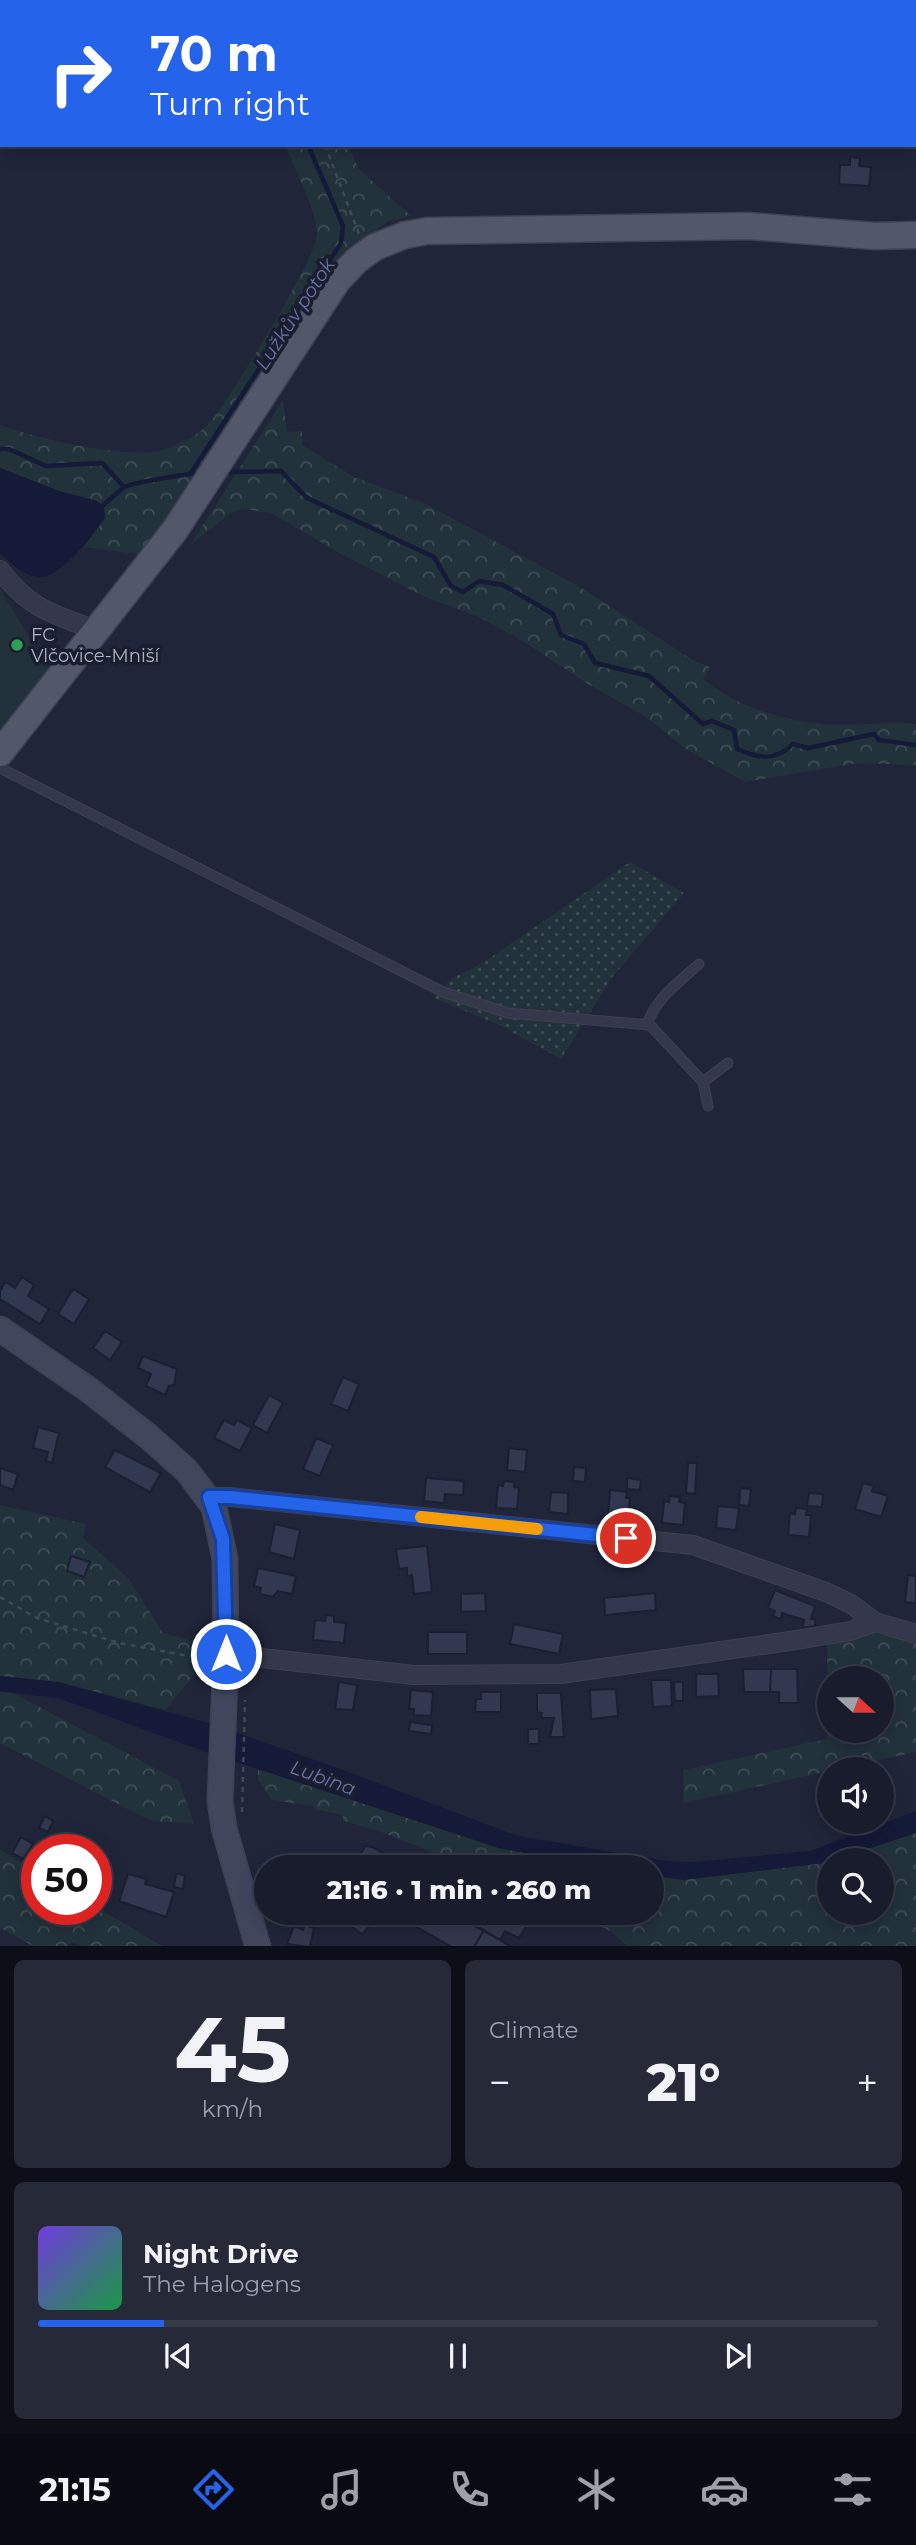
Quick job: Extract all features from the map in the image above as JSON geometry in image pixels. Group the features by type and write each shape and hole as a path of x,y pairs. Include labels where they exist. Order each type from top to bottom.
{"main road":[{"path":"0,753 99,631 175,530 337,281 367,253 405,235 466,229 749,226 874,236 916,235"},
{"path":"0,1329 89,1390 149,1437 187,1471 209,1497 223,1539 226,1654 234,1717 233,1779 220,1801 224,1828 257,1946"}],"street":[{"path":"0,570 24,599 40,609 99,631"},
{"path":"209,1497 693,1545 826,1592 852,1604 875,1622 916,1634"},
{"path":"226,1654 414,1675 561,1674 790,1641 849,1631 875,1622"}],"lane":[{"path":"0,768 443,992 508,1013 646,1025 703,1082 708,1106"},
{"path":"646,1025 650,1014 665,995 699,964"},
{"path":"703,1082 728,1063"}],"path":[{"path":"326,147 367,253"},
{"path":"0,1597 37,1618 120,1643 198,1659 209,1658 212,1652 226,1654"},
{"path":"233,1779 234,1717"}],"green space":[{"path":"286,147 349,147 359,169 411,216 387,222 341,256 185,497 144,555 84,547 105,518 97,501 59,491 0,468 0,425 81,446 127,452 162,450 196,435 212,420 236,385 313,248 317,235 316,226"},
{"path":"283,400 287,432 302,431 302,445 354,477 424,503 580,587 696,662 710,667 704,679 735,700 770,714 809,722 846,725 916,724 916,765 857,763 745,782 686,749 645,716 588,684 524,642 479,617 423,596 341,554 271,513 245,509 232,512 191,544"},
{"name":"FC Vlčovice-Mniší","path":"0,589 49,669 0,729"},
{"path":"630,862 684,893 613,976 561,1059 499,1025 434,998 451,979 484,962"},
{"path":"0,1505 86,1524 83,1538 128,1578 163,1633 199,1642 196,1672 166,1710 58,1682 0,1676"},
{"path":"870,1632 916,1641 916,1752 893,1757 817,1757 817,1774 683,1803 683,1770 817,1741 894,1743 894,1666 827,1666 827,1644"},
{"path":"0,1692 13,1693 179,1781 194,1824 151,1821 0,1743"},
{"path":"258,1769 499,1848 537,1855 439,1855 379,1831 343,1821 343,1815 313,1809 313,1806 272,1800 258,1780"},
{"path":"916,1833 916,1946 628,1946 610,1931 597,1925 664,1925 664,1877 683,1880 817,1863 817,1925 894,1925 894,1848 871,1848"},
{"path":"0,1850 21,1862 21,1925 112,1925 112,1916 162,1946 82,1946 71,1942 68,1946 33,1946 0,1928"}],"water":[{"path":"0,468 59,491 97,501 104,507 105,518 84,545 65,565 45,577 31,576 16,568 0,553"},
{"name":"Lubina","path":"0,1676 58,1682 212,1724 517,1836 630,1855 537,1855 499,1848 206,1752 58,1698 0,1691"},
{"path":"916,1811 916,1833 870,1848 818,1848 855,1834 894,1834 894,1819"},
{"path":"817,1848 817,1864 683,1880 664,1877 664,1861 695,1862"}],"building":[{"path":"850,157 860,158 859,166 871,167 869,186 839,184 840,165 850,165"},
{"path":"22,1277 34,1285 28,1296 49,1309 40,1324 0,1299 0,1291 5,1282 15,1288"},
{"path":"73,1289 89,1299 74,1324 58,1314"},
{"path":"105,1331 122,1342 110,1360 93,1348"},
{"path":"143,1356 177,1369 174,1385 169,1386 165,1395 146,1386 151,1374 138,1368"},
{"path":"343,1377 359,1384 348,1411 331,1404"},
{"path":"269,1395 283,1403 267,1433 253,1425"},
{"path":"224,1420 234,1425 237,1420 252,1428 240,1451 214,1438"},
{"path":"38,1427 59,1433 52,1463 46,1461 48,1452 33,1448"},
{"path":"316,1438 333,1445 320,1476 303,1469"},
{"path":"509,1448 527,1450 525,1472 507,1470"},
{"path":"115,1450 161,1473 150,1492 105,1467"},
{"path":"688,1463 697,1463 695,1494 686,1493"},
{"path":"574,1467 586,1468 585,1482 573,1481"},
{"path":"0,1468 18,1474 13,1490 0,1485"},
{"path":"426,1478 464,1481 463,1495 445,1494 444,1503 424,1501"},
{"path":"627,1478 641,1480 640,1490 627,1489"},
{"path":"504,1481 514,1482 514,1487 519,1488 517,1509 496,1508 498,1485 503,1486"},
{"path":"863,1483 874,1486 872,1491 888,1496 881,1517 855,1509"},
{"path":"740,1488 751,1489 749,1506 739,1505"},
{"path":"610,1490 627,1492 626,1498 630,1498 628,1520 608,1518"},
{"path":"551,1492 568,1493 568,1514 549,1512"},
{"path":"809,1493 823,1494 822,1507 807,1506"},
{"path":"670,1496 680,1497 679,1502 685,1503 683,1525 662,1523 664,1501 669,1502"},
{"path":"718,1506 739,1508 736,1530 716,1528"},
{"path":"796,1508 807,1509 806,1515 811,1515 809,1537 788,1535 790,1513 795,1514"},
{"path":"275,1524 300,1530 294,1559 269,1552"},
{"path":"427,1546 432,1592 414,1594 412,1575 407,1576 407,1568 399,1569 396,1549"},
{"path":"71,1556 90,1562 84,1577 67,1571"},
{"path":"258,1568 296,1576 292,1594 278,1591 273,1597 260,1594 261,1588 254,1586"},
{"path":"908,1575 916,1576 916,1603 905,1602"},
{"path":"775,1590 815,1606 811,1619 815,1619 815,1626 803,1628 804,1620 782,1613 781,1619 773,1616 775,1611 768,1608"},
{"path":"485,1593 486,1611 461,1612 461,1594"},
{"path":"655,1593 656,1610 605,1615 604,1598"},
{"path":"326,1615 334,1616 334,1622 346,1623 344,1643 313,1640 315,1620 325,1621"},
{"path":"514,1624 563,1634 559,1654 510,1644"},
{"path":"428,1632 467,1632 467,1654 428,1654"},
{"path":"743,1669 771,1669 770,1692 744,1692"},
{"path":"771,1669 797,1669 798,1703 779,1703 779,1692 770,1692"},
{"path":"696,1674 718,1674 719,1696 696,1697"},
{"path":"651,1680 671,1680 672,1706 653,1707"},
{"path":"339,1682 357,1685 353,1710 335,1709"},
{"path":"674,1682 683,1682 683,1701 675,1701"},
{"path":"616,1689 618,1716 591,1719 590,1690"},
{"path":"411,1690 433,1692 431,1716 414,1715 414,1709 409,1709"},
{"path":"481,1692 501,1692 501,1712 475,1712 476,1699 481,1699"},
{"path":"537,1693 561,1693 564,1737 550,1737 554,1718 541,1718 542,1713 537,1712"},
{"path":"410,1722 432,1725 431,1734 409,1731"},
{"path":"528,1729 539,1729 539,1744 528,1744"},
{"path":"45,1816 53,1821 48,1832 39,1828"},
{"path":"21,1837 21,1858 12,1853"},
{"path":"365,1846 387,1855 360,1855"},
{"path":"128,1874 146,1879 145,1884 174,1892 166,1917 119,1901"},
{"path":"176,1874 185,1875 183,1889 174,1887"},
{"path":"305,1925 314,1928 310,1946 287,1944 294,1926 303,1930"},
{"path":"350,1925 371,1925 362,1934"},
{"path":"413,1925 474,1925 484,1930 475,1946 450,1946"},
{"path":"472,1925 527,1925 519,1938 505,1931 500,1940"},
{"path":"484,1930 509,1946 475,1946"}],"waterway":[{"name":"Lužkův potok","path":"191,473 341,243 343,226 309,147"},
{"path":"0,449 9,449 46,466 102,463 124,487 194,473"},
{"path":"229,472 281,471 307,498 434,557 451,586 463,592 479,581 503,585 553,614 561,635 584,644 595,663 649,676 703,724 712,721 734,730 737,749 767,757 787,750 793,744 808,748 874,734 879,740 916,745"},
{"path":"100,508 124,487"}],"slow traffic":[{"path":"421,1517 537,1529"}],"place":[{"name":"FC Vlčovice-Mniší","path":"17,645"}],"route":[{"path":"226,1654 223,1539 218,1517 209,1497 626,1538"}]}
